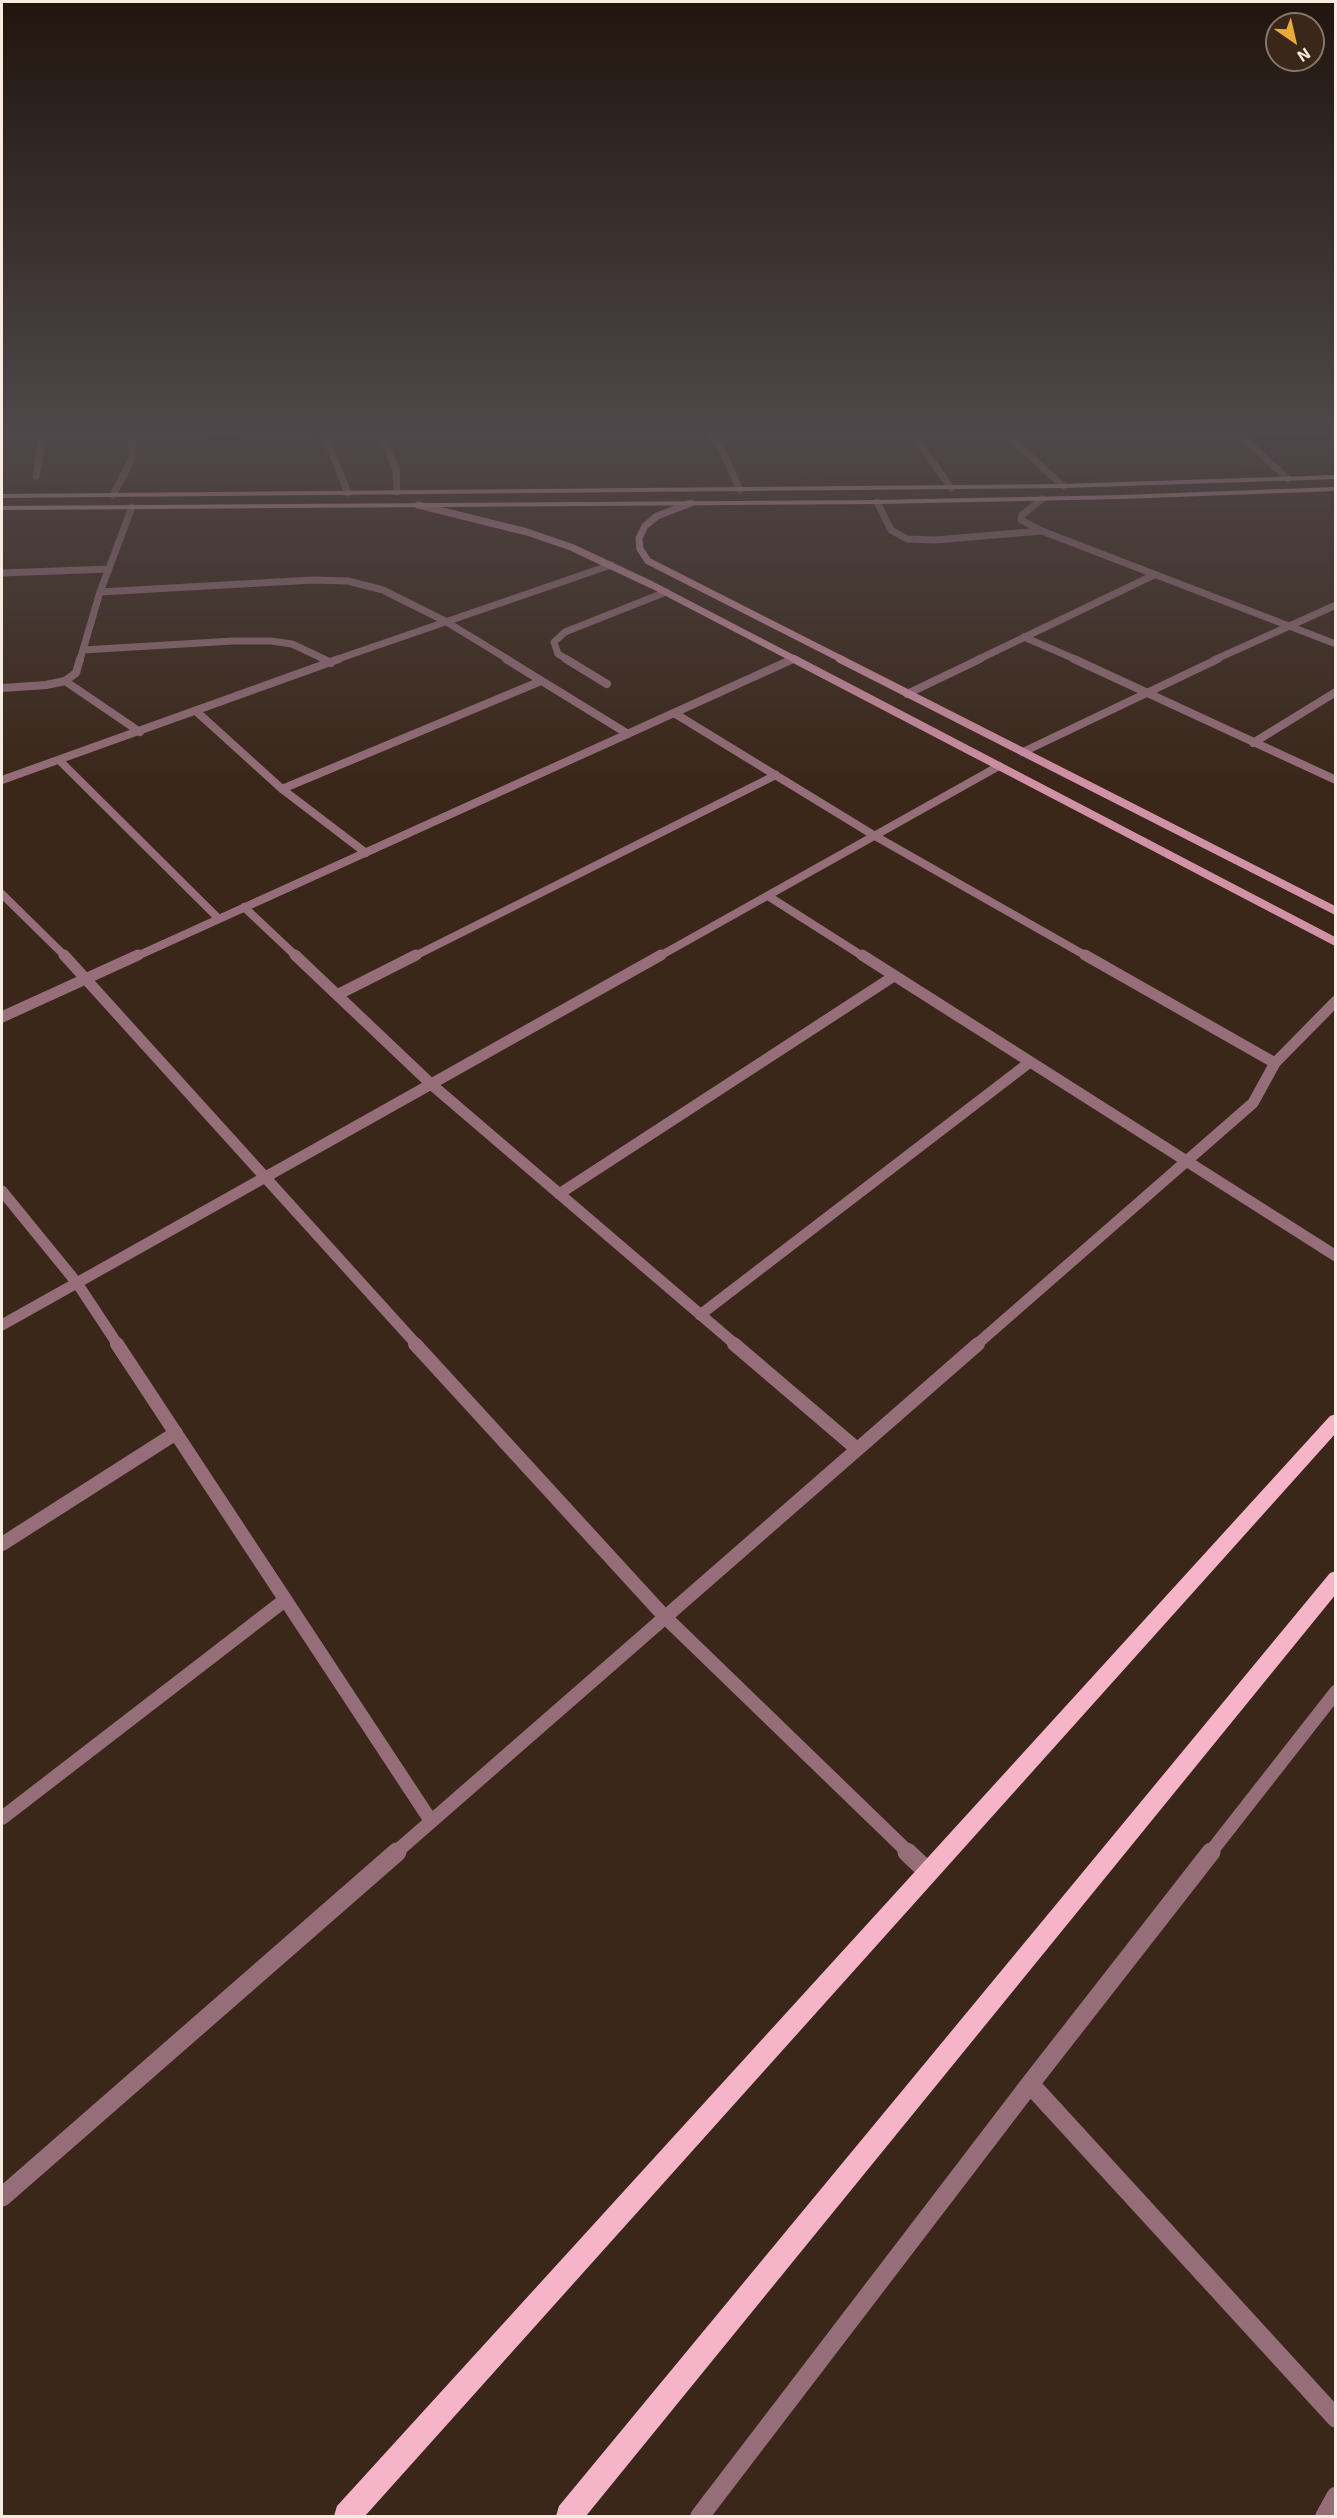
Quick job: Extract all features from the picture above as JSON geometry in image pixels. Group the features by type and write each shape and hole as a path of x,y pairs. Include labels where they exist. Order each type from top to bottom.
{"main road":[{"path":"579,551 656,583 666,592 1335,942"},
{"path":"641,551 648,561 672,578 1023,752 1335,911"},
{"path":"949,723 957,719"},
{"path":"931,731 940,727"},
{"path":"347,2517 1335,1421"},
{"path":"569,2517 1335,1579"}],"street":[{"path":"2,688 46,685 65,681 76,673 100,592 116,551"},
{"path":"1092,551 1335,644"},
{"path":"2,780 446,621 611,565"},
{"path":"2,573 109,568"},
{"path":"907,694 1154,575"},
{"path":"100,592 313,579 348,581 382,590 446,621 628,734"},
{"path":"607,684 558,654 554,642 565,632 666,592"},
{"path":"1023,752 1147,691 1335,605"},
{"path":"1024,637 1147,691 1335,780"},
{"path":"83,650 233,641 271,641 292,644 331,663"},
{"path":"2,1017 794,659"},
{"path":"65,681 140,732"},
{"path":"282,789 542,681"},
{"path":"1253,743 1335,692"},
{"path":"197,712 282,789 366,853"},
{"path":"674,713 875,836 1275,1063"},
{"path":"58,760 219,919"},
{"path":"2,1325 999,766"},
{"path":"337,995 776,775"},
{"path":"2,894 87,978 264,1178 665,1617 927,1871"},
{"path":"768,896 1335,1256"},
{"path":"244,907 431,1084 857,1449"},
{"path":"559,1194 894,976"},
{"path":"2,2197 1253,1103 1275,1063 1335,1001"},
{"path":"700,1315 1030,1062"},
{"path":"2,1191 77,1283 431,1821"},
{"path":"2,1544 176,1433"},
{"path":"2,1818 285,1600"},
{"path":"700,2517 1030,2084 1335,1692"},
{"path":"1030,2084 1335,2418"},
{"path":"1325,2517 1335,2496"}]}
